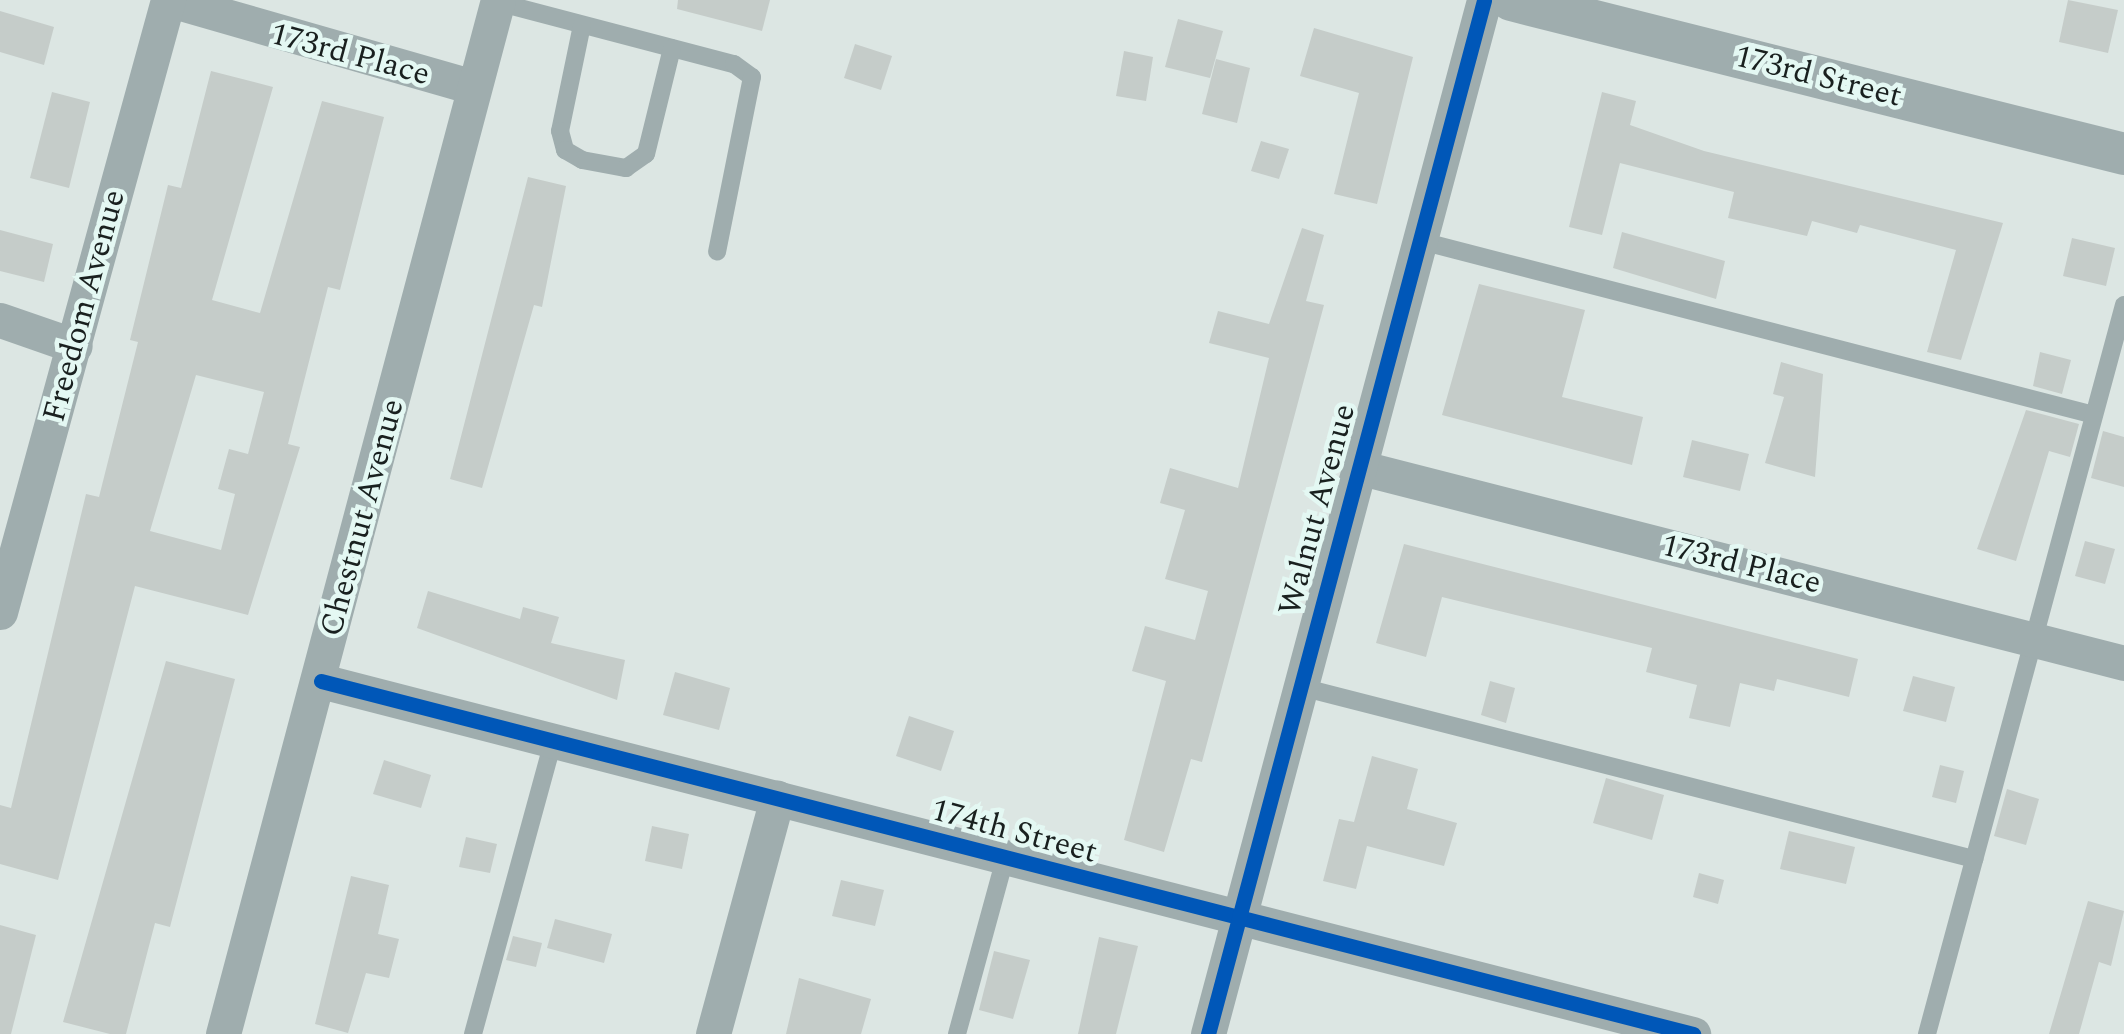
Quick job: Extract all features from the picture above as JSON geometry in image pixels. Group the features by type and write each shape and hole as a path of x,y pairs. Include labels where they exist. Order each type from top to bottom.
{"street":[{"name":"173rd Place","path":"169,0 474,87"},
{"name":"Freedom Avenue","path":"0,612 169,0"},
{"name":"Walnut Avenue","path":"1208,1034 1484,0"},
{"name":"173rd Street","path":"1512,0 1576,8 2124,154"},
{"name":"Chestnut Avenue","path":"223,1034 497,1"},
{"path":"0,320 75,346"},
{"name":"173rd Place","path":"1358,467 2124,663"},
{"name":"174th Street","path":"320,680 1693,1034"},
{"path":"713,1034 777,798"}],"lane":[{"path":"497,1 672,48 752,78 717,252"},
{"path":"582,25 560,131 582,160 626,168 646,154 672,48"},
{"path":"1417,240 2094,415"},
{"path":"1927,1034 2124,305"},
{"path":"1300,687 1974,859"},
{"path":"472,1034 553,741"},
{"path":"958,1034 1005,858"}],"building":[{"path":"678,0 770,0 762,31 677,9"},
{"path":"2068,0 2118,10 2108,53 2059,42"},
{"path":"0,11 54,27 44,65 0,52"},
{"path":"1178,19 1223,31 1210,78 1165,67"},
{"path":"1314,28 1413,57 1377,204 1334,194 1359,93 1300,76"},
{"path":"855,44 892,56 881,90 844,78"},
{"path":"1124,51 1153,57 1146,101 1116,96"},
{"path":"1216,59 1250,68 1237,123 1202,114"},
{"path":"211,71 273,87 212,300 260,313 322,101 384,117 340,290 328,287 288,444 300,447 248,615 135,586 58,880 0,864 0,805 11,808 86,494 99,497 138,342 130,340 168,185 181,188","holes":["196,375 264,392 248,454 229,449 218,489 235,494 221,550 150,531"]},
{"path":"52,92 90,102 69,188 30,178"},
{"path":"1602,92 1636,101 1630,125 1704,151 2003,223 1961,360 1927,352 1956,250 1860,225 1857,233 1812,221 1807,236 1728,218 1734,192 1620,163 1602,235 1569,227"},
{"path":"1261,141 1289,149 1279,179 1251,171"},
{"path":"528,177 566,186 542,307 534,305 482,488 450,479"},
{"path":"1302,228 1324,235 1306,301 1324,305 1202,762 1191,759 1164,852 1124,840 1166,681 1132,671 1145,626 1195,640 1208,591 1165,579 1185,510 1160,503 1170,468 1238,488 1269,358 1209,343 1218,311 1269,324"},
{"path":"0,230 53,244 44,282 0,271"},
{"path":"1622,232 1725,261 1716,299 1613,268"},
{"path":"2072,238 2115,248 2106,286 2063,276"},
{"path":"1479,284 1585,310 1562,397 1643,417 1632,465 1442,415"},
{"path":"2040,352 2071,360 2062,394 2033,386"},
{"path":"1781,362 1823,374 1815,477 1765,463 1784,397 1773,394"},
{"path":"2026,410 2079,424 2070,457 2049,451 2016,561 1977,549"},
{"path":"2103,431 2124,437 2124,487 2091,478"},
{"path":"1692,440 1749,454 1740,491 1683,477"},
{"path":"2085,541 2115,549 2105,584 2075,576"},
{"path":"1404,544 1858,659 1849,697 1777,679 1774,691 1740,683 1730,727 1689,718 1697,685 1646,672 1652,648 1442,597 1426,657 1376,643"},
{"path":"428,591 520,619 523,607 559,617 551,643 625,660 617,700 417,628"},
{"path":"166,661 235,679 170,927 155,923 126,1034 110,1034 63,1022"},
{"path":"675,672 730,688 719,730 663,715"},
{"path":"1913,676 1955,687 1946,722 1903,711"},
{"path":"1490,681 1515,688 1506,723 1481,715"},
{"path":"909,716 954,731 941,771 896,756"},
{"path":"1372,756 1418,769 1407,809 1457,823 1444,866 1367,846 1356,889 1323,881 1339,819 1354,822"},
{"path":"384,760 431,775 421,808 373,794"},
{"path":"1940,765 1964,771 1956,803 1932,797"},
{"path":"1606,778 1664,795 1652,840 1593,823"},
{"path":"2007,789 2039,799 2026,845 1994,836"},
{"path":"652,826 689,834 682,869 645,861"},
{"path":"1789,831 1855,847 1846,884 1780,869"},
{"path":"466,837 497,844 490,873 459,867"},
{"path":"1699,873 1724,880 1718,904 1693,897"},
{"path":"351,876 389,885 378,934 399,939 389,978 366,973 348,1033 315,1024"},
{"path":"841,880 884,890 875,926 832,916"},
{"path":"2088,901 2124,911 2111,966 2099,962 2079,1034 2049,1034"},
{"path":"555,919 612,934 604,963 547,948"},
{"path":"0,925 36,935 11,1034 0,1034"},
{"path":"513,936 542,943 536,967 506,960"},
{"path":"1099,937 1138,946 1116,1034 1078,1034"},
{"path":"994,951 1030,960 1013,1019 979,1010"},
{"path":"799,978 871,999 861,1034 786,1034"}],"cycle path":[{"path":"1208,1034 1484,0"},
{"path":"321,681 1693,1034"}]}
